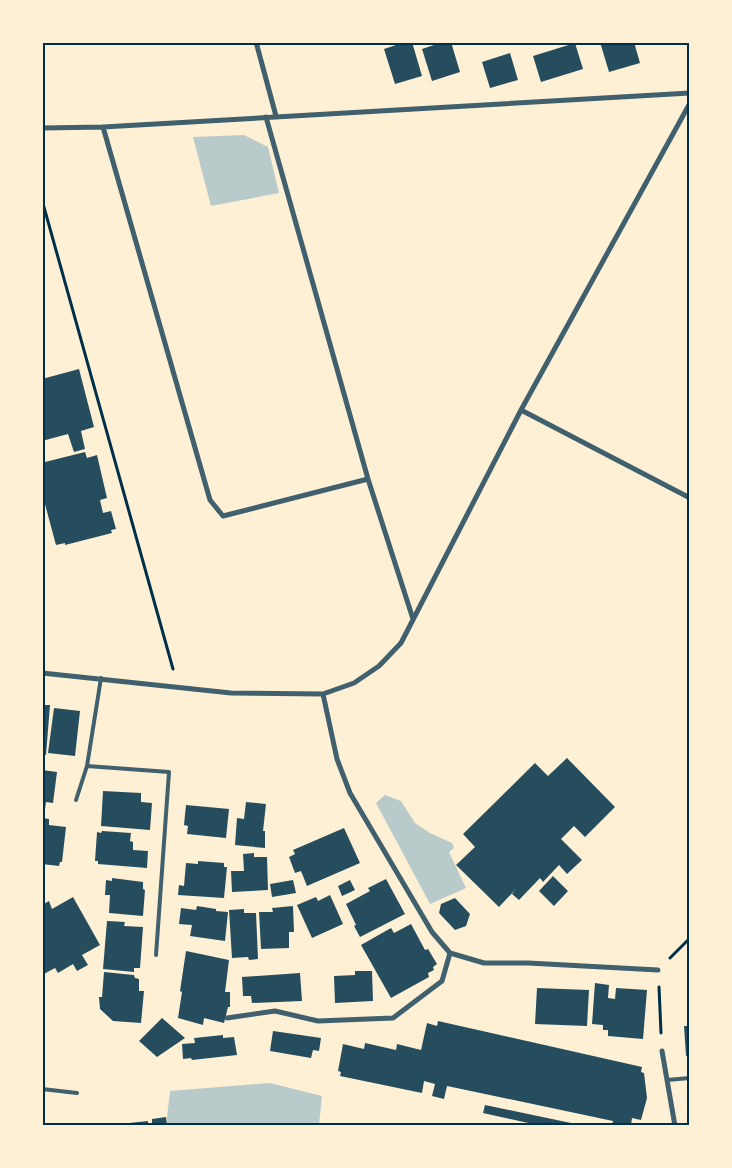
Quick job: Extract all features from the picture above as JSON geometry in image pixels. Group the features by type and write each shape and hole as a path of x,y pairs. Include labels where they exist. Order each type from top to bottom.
{"street":[{"path":"256,42 276,116"},
{"path":"42,128 103,127 690,93"},
{"path":"42,673 231,693 323,694 354,683 379,666 401,642 521,410 690,103"},
{"path":"266,117 368,479 413,619"},
{"path":"103,127 210,500 223,516 368,479"},
{"path":"521,410 690,498"},
{"path":"323,694 336,759 350,793 432,932 450,953 484,963 528,963 658,970"},
{"path":"227,1018 275,1010 318,1021 393,1018 442,981 450,953"},
{"path":"662,1052 675,1126"}],"lane":[{"path":"76,800 87,766 101,678"},
{"path":"87,766 169,772 156,955"},
{"path":"667,1080 690,1078"},
{"path":"42,1089 77,1092"}],"path":[{"path":"42,200 178,688"},
{"path":"662,1052 658,970 690,938"}],"shaded area":[{"path":"244,135 268,147 279,193 211,206 193,137"},
{"path":"385,795 401,801 415,823 430,833 452,843 454,848 449,852 466,888 430,904 376,803"},
{"path":"270,1083 322,1096 319,1125 166,1126 170,1091"}],"building":[{"path":"405,42 412,42 422,76 395,84 384,49"},
{"path":"443,42 451,42 460,72 432,81 422,49"},
{"path":"600,42 634,42 640,63 609,72"},
{"path":"575,43 583,69 541,82 533,56"},
{"path":"510,53 518,80 490,88 482,62"},
{"path":"79,369 94,427 81,431 85,449 74,452 68,434 42,441 42,379"},
{"path":"85,452 87,458 97,455 107,498 100,500 103,513 111,511 116,529 111,530 112,533 65,545 65,543 56,545 42,493 42,457 45,462"},
{"path":"42,705 50,705 46,755 42,755"},
{"path":"54,708 80,711 75,756 48,753"},
{"path":"567,758 615,807 585,837 574,826 561,839 582,860 567,874 559,865 543,882 540,878 519,900 512,894 516,889 499,907 456,865 475,847 463,834 535,763 548,776"},
{"path":"42,770 57,772 53,803 46,802 45,809 42,809"},
{"path":"103,791 141,793 141,802 152,803 150,830 101,826"},
{"path":"246,802 266,804 263,831 265,831 265,848 235,845 237,818 244,819"},
{"path":"186,805 229,809 226,838 187,834 188,826 184,825"},
{"path":"42,818 49,819 49,825 66,827 62,862 60,862 59,866 42,864"},
{"path":"344,828 360,863 307,886 301,871 295,873 289,857 295,854 293,850"},
{"path":"102,831 131,833 130,841 133,842 133,850 148,851 147,868 98,864 98,861 95,861 97,832 101,833"},
{"path":"254,853 254,857 267,857 268,890 232,892 231,871 244,871 243,854"},
{"path":"198,861 224,863 224,867 227,867 224,898 178,895 179,885 184,886 186,863 198,864"},
{"path":"553,876 568,891 554,906 539,891"},
{"path":"112,878 143,882 143,889 145,890 143,916 109,913 110,895 105,895 106,880 112,881"},
{"path":"386,879 405,914 360,937 346,904 370,891 368,888"},
{"path":"293,880 296,893 272,897 270,884"},
{"path":"350,880 355,890 342,896 338,886"},
{"path":"330,895 343,924 312,938 297,905 316,897 318,901"},
{"path":"73,897 100,945 82,955 88,965 77,971 73,964 58,973 55,968 42,975 42,905 49,901 52,909"},
{"path":"455,898 470,914 466,926 455,930 439,913 441,904"},
{"path":"197,906 228,912 225,941 190,936 192,925 179,924 181,908 196,910"},
{"path":"293,906 294,932 289,932 289,948 261,949 259,912 273,912 272,908"},
{"path":"244,909 244,913 256,913 258,959 249,960 248,957 232,958 229,910"},
{"path":"107,921 125,922 124,926 143,927 140,968 134,968 134,972 103,969"},
{"path":"411,924 425,950 428,949 437,964 433,967 434,970 428,973 429,977 391,998 361,945 391,928 394,933"},
{"path":"186,951 229,960 225,992 230,992 230,1007 228,1007 224,1023 204,1018 203,1025 178,1018"},
{"path":"355,971 372,971 373,1001 335,1003 334,976 355,975"},
{"path":"104,972 134,975 135,978 139,979 139,991 144,991 141,1023 113,1021 100,1009 99,997 102,997"},
{"path":"300,973 302,1001 252,1003 251,996 243,996 242,977"},
{"path":"595,983 609,985 608,998 615,999 616,988 647,990 643,1039 608,1036 608,1030 603,1030 603,1025 592,1024"},
{"path":"537,988 589,990 587,1026 535,1024"},
{"path":"162,1018 185,1038 157,1057 139,1041"},
{"path":"438,1021 642,1067 641,1072 644,1073 647,1098 641,1120 632,1118 631,1125 612,1126 613,1121 447,1086 444,1099 432,1096 435,1084 424,1081 422,1093 340,1076 341,1072 338,1071 343,1044 364,1049 365,1043 396,1050 397,1044 421,1050 427,1023 437,1026"},
{"path":"684,1026 690,1026 690,1055 686,1056"},
{"path":"273,1031 321,1038 319,1051 313,1050 311,1058 270,1051"},
{"path":"223,1035 223,1038 234,1037 237,1055 192,1060 191,1058 183,1059 182,1044 195,1043 194,1038"},
{"path":"485,1105 571,1123 570,1126 542,1126 483,1113"},
{"path":"166,1117 167,1126 152,1126 152,1119"},
{"path":"148,1121 148,1126 129,1126 129,1123"}]}
